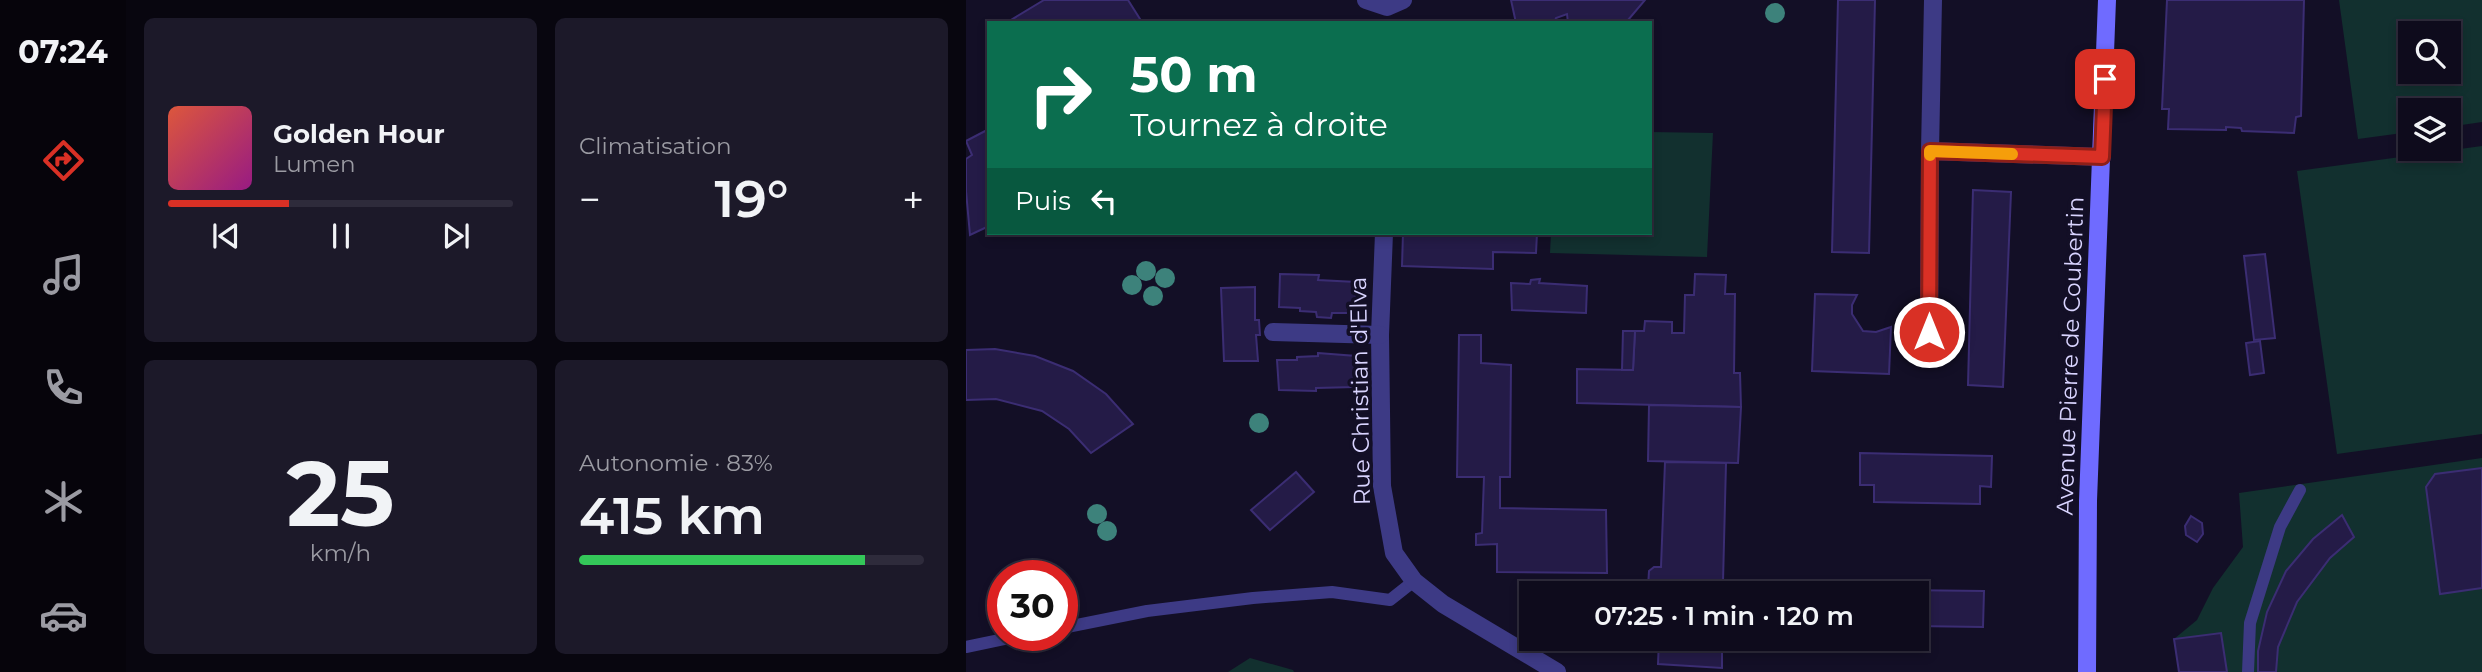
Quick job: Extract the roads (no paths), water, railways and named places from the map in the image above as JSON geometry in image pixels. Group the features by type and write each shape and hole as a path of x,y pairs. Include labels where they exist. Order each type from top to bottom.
{"street":[{"path":"1367,0 1392,10"},
{"path":"1929,332 1933,0"},
{"name":"Avenue Pierre de Coubertin","path":"2087,672 2088,501 2107,0"},
{"path":"1930,151 2102,157"},
{"name":"Rue Christian d'Elva","path":"1384,235 1380,335 1382,486 1394,553 1414,581 1443,604 1558,672"},
{"path":"1273,332 1380,335"}],"lane":[{"path":"2248,672 2250,623 2280,527 2300,490"},
{"path":"1078,625 1147,611 1252,598 1332,592 1390,600 1414,581"},
{"path":"966,647 987,643"}]}
